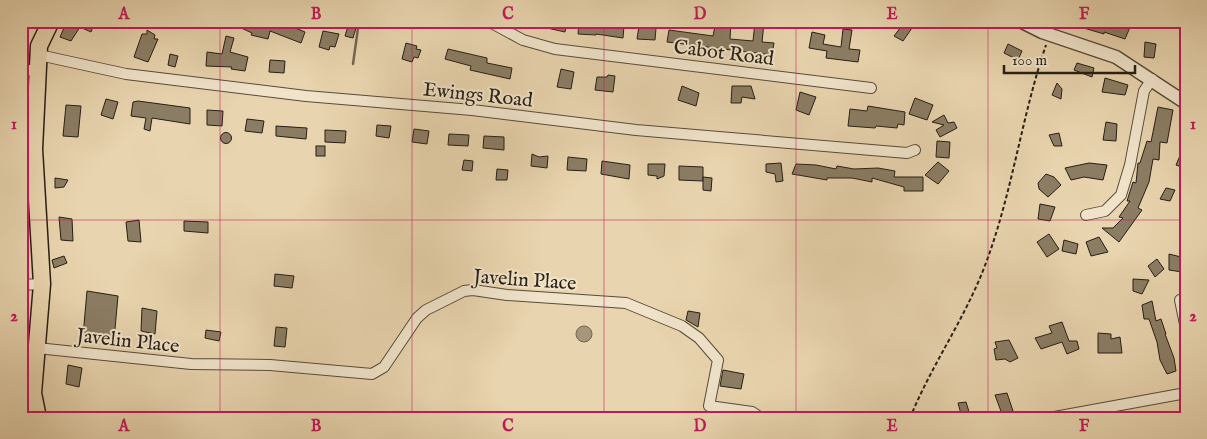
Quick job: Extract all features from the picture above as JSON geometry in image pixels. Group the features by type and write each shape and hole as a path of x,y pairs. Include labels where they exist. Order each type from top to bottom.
{"main road":[{"path":"38,418 28,378 37,348 42,284 28,149 39,62 39,46 51,21"}],"street":[{"name":"Cabot Road","path":"488,21 523,40 555,49 871,88"},
{"path":"1020,21 1049,34 1116,57 1186,103"},
{"name":"Ewings Road","path":"21,71 39,62 306,96 472,110 636,130 907,153 914,150"},
{"path":"1086,215 1105,211 1121,194 1130,165 1144,91 1152,79"},
{"path":"21,285 42,284"},
{"name":"Javelin Place","path":"37,348 191,364 270,365 372,374 384,368 421,314 432,306 464,291 478,290 507,295 626,303 682,326 699,338 718,360 709,406 752,412 761,418"},
{"path":"1180,300 1186,329"},
{"path":"1049,418 1186,394"}],"path":[{"path":"910,418 932,367 984,268 1006,199 1049,34"}],"shaded area":[{"path":"581,326 587,326 592,331 590,340 581,342 576,337 576,331"}],"building":[{"path":"67,21 95,21 91,32 80,27 71,41 60,37"},
{"path":"239,21 278,21 305,32 301,43 270,31 268,39 251,35 252,33 239,27"},
{"path":"548,21 567,21 565,32 547,28"},
{"path":"716,21 731,21 730,39 753,41 755,22 764,23 762,42 774,43 772,55 667,42 669,30 713,36"},
{"path":"1067,21 1100,21 1116,27 1120,26 1121,21 1131,25 1125,39 1067,23"},
{"path":"579,22 624,26 623,38 596,34 578,34"},
{"path":"904,23 912,28 903,41 894,36"},
{"path":"348,26 356,28 353,38 345,36"},
{"path":"639,26 656,28 655,40 637,39"},
{"path":"843,29 852,30 849,49 860,50 858,62 826,58 827,51 809,48 812,32 825,35 823,44 841,47"},
{"path":"147,30 155,35 154,39 158,39 148,62 134,57 142,34 147,34"},
{"path":"323,31 339,34 335,47 330,46 329,50 319,47"},
{"path":"226,36 234,38 230,52 248,57 245,71 231,69 232,67 206,66 207,52 222,54"},
{"path":"1145,42 1156,44 1154,58 1144,57"},
{"path":"406,43 417,46 416,49 421,50 418,58 414,57 412,62 402,59"},
{"path":"1008,44 1022,51 1018,60 1004,53"},
{"path":"448,49 487,58 487,63 512,68 510,79 470,70 471,66 445,59"},
{"path":"170,54 178,56 175,67 168,65"},
{"path":"270,60 285,61 284,73 269,72"},
{"path":"1077,63 1094,68 1092,77 1074,70"},
{"path":"561,69 574,72 571,89 557,87"},
{"path":"608,75 615,76 613,92 595,90 597,77 607,77"},
{"path":"1105,78 1128,85 1125,95 1102,92"},
{"path":"1057,83 1062,89 1061,99 1052,95"},
{"path":"682,86 699,93 696,106 678,100"},
{"path":"732,86 751,86 755,99 742,97 741,103 731,103"},
{"path":"800,92 816,97 809,115 796,110"},
{"path":"915,98 933,105 927,120 909,114"},
{"path":"106,99 118,102 113,119 101,115"},
{"path":"138,101 190,108 190,124 152,118 150,131 144,129 146,118 131,116 133,102"},
{"path":"66,105 81,106 78,137 63,136"},
{"path":"868,106 905,112 904,125 898,124 897,128 848,126 850,109 867,111"},
{"path":"1158,107 1173,110 1167,143 1160,142 1159,160 1153,159 1149,182 1138,208 1142,210 1119,242 1102,228 1113,228 1123,218 1119,217 1130,201 1127,201 1133,182 1136,183 1138,163 1140,163 1147,141 1151,142"},
{"path":"207,110 223,111 222,126 207,125"},
{"path":"944,115 948,123 954,122 957,128 940,137 936,130 944,125 932,122"},
{"path":"247,119 264,121 262,133 245,131"},
{"path":"1106,122 1117,124 1116,141 1103,140"},
{"path":"377,125 391,126 389,138 376,136"},
{"path":"276,126 307,128 306,139 276,136"},
{"path":"414,129 429,131 427,144 412,142"},
{"path":"325,130 346,131 345,143 325,142"},
{"path":"226,132 232,138 226,144 220,138"},
{"path":"1059,133 1062,146 1054,146 1049,135"},
{"path":"449,134 469,135 468,146 448,145"},
{"path":"484,136 504,137 504,150 483,148"},
{"path":"937,141 950,142 949,158 936,157"},
{"path":"1186,142 1186,169 1176,165"},
{"path":"316,146 325,146 325,156 316,156"},
{"path":"532,154 539,157 548,156 547,168 531,166"},
{"path":"568,157 587,159 586,171 567,170"},
{"path":"464,160 473,161 472,171 462,170"},
{"path":"602,161 630,165 629,179 601,174"},
{"path":"938,162 949,171 938,184 925,175"},
{"path":"781,163 783,181 776,182 775,174 766,172 766,164"},
{"path":"1089,163 1107,165 1103,180 1084,177 1071,180 1065,168"},
{"path":"648,164 665,164 664,176 657,179 657,176 648,175"},
{"path":"796,164 836,169 837,166 854,169 878,168 895,171 894,177 923,177 923,191 904,191 904,187 872,178 872,182 852,178 827,178 827,180 792,174"},
{"path":"679,166 703,167 703,181 679,180"},
{"path":"497,169 508,170 507,180 496,180"},
{"path":"1046,174 1054,177 1061,185 1048,197 1039,189 1038,183"},
{"path":"703,177 712,178 711,191 703,190"},
{"path":"55,178 68,180 64,187 55,188"},
{"path":"1166,188 1175,190 1170,201 1160,199"},
{"path":"1040,204 1055,207 1050,221 1038,219"},
{"path":"59,217 72,219 73,241 61,240"},
{"path":"139,220 141,242 128,241 126,222"},
{"path":"184,221 208,222 208,233 184,231"},
{"path":"1049,234 1059,249 1047,257 1037,242"},
{"path":"1099,237 1108,252 1091,256 1086,242"},
{"path":"1064,240 1078,244 1076,254 1062,251"},
{"path":"1169,254 1181,257 1182,272 1169,270"},
{"path":"64,256 67,263 54,268 52,260"},
{"path":"1157,259 1164,269 1155,277 1148,266"},
{"path":"275,274 294,276 292,288 274,286"},
{"path":"1133,279 1149,280 1142,294 1133,291"},
{"path":"87,291 118,296 114,340 83,336"},
{"path":"1152,301 1156,321 1161,319 1174,358 1176,371 1167,374 1160,360 1157,342 1149,319 1144,319 1142,305"},
{"path":"142,308 157,311 155,334 141,331"},
{"path":"688,311 700,313 698,327 686,320"},
{"path":"1062,322 1069,341 1077,341 1079,349 1067,354 1062,342 1041,349 1035,338 1052,333 1049,326"},
{"path":"276,327 287,328 285,347 274,346"},
{"path":"206,330 221,332 219,341 205,338"},
{"path":"1098,333 1111,334 1111,339 1120,337 1122,353 1098,353"},
{"path":"1009,340 1018,358 1010,362 1005,359 996,360 994,349 997,348 995,342"},
{"path":"68,365 82,368 79,387 66,384"},
{"path":"723,370 744,374 741,389 720,386"},
{"path":"1007,393 1013,411 1002,414 995,395"},
{"path":"966,402 970,415 961,414 958,403"}],"waterway":[{"path":"353,64 359,21"}]}
